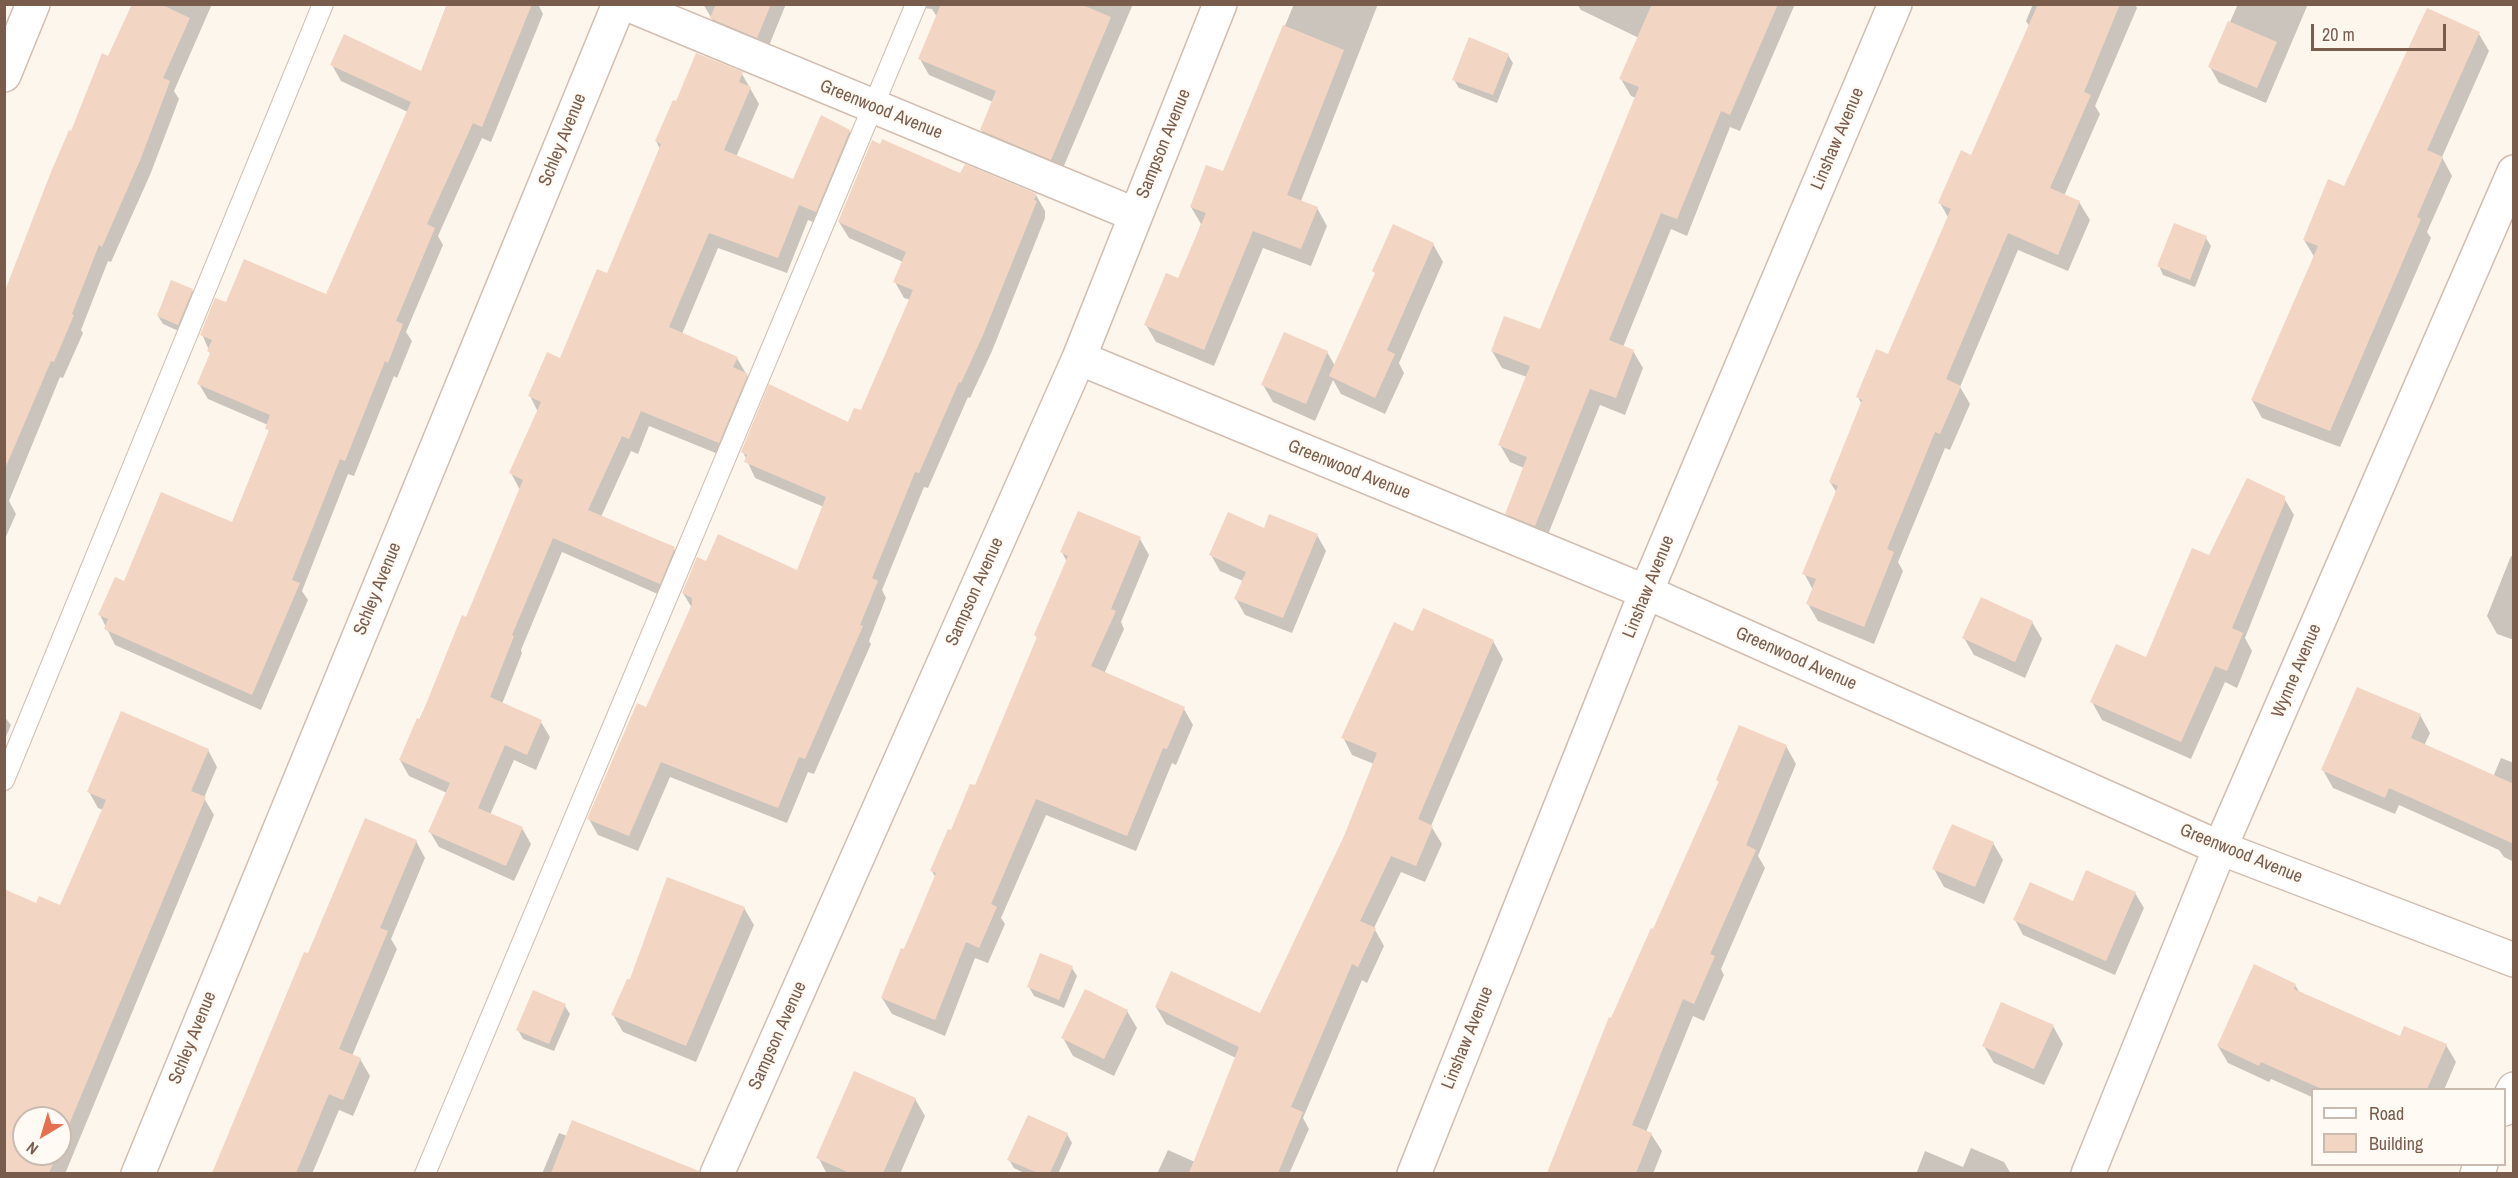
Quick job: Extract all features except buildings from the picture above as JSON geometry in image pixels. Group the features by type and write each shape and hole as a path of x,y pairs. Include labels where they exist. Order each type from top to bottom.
{"street":[{"path":"4,75 33,4"},
{"name":"Schley Avenue","path":"138,1173 619,4"},
{"name":"Greenwood Avenue","path":"627,4 1136,215"},
{"name":"Sampson Avenue","path":"717,1173 1079,358 1220,4"},
{"name":"Linshaw Avenue","path":"1414,1173 1646,592 1895,4"},
{"name":"Wynne Avenue","path":"2088,1173 2220,848 2514,172"},
{"name":"Greenwood Avenue","path":"1079,358 1646,592 2220,848 2514,960"},
{"path":"2506,1108 2514,1089"}],"lane":[{"path":"4,780 323,4"},
{"path":"425,1173 915,4"}]}
